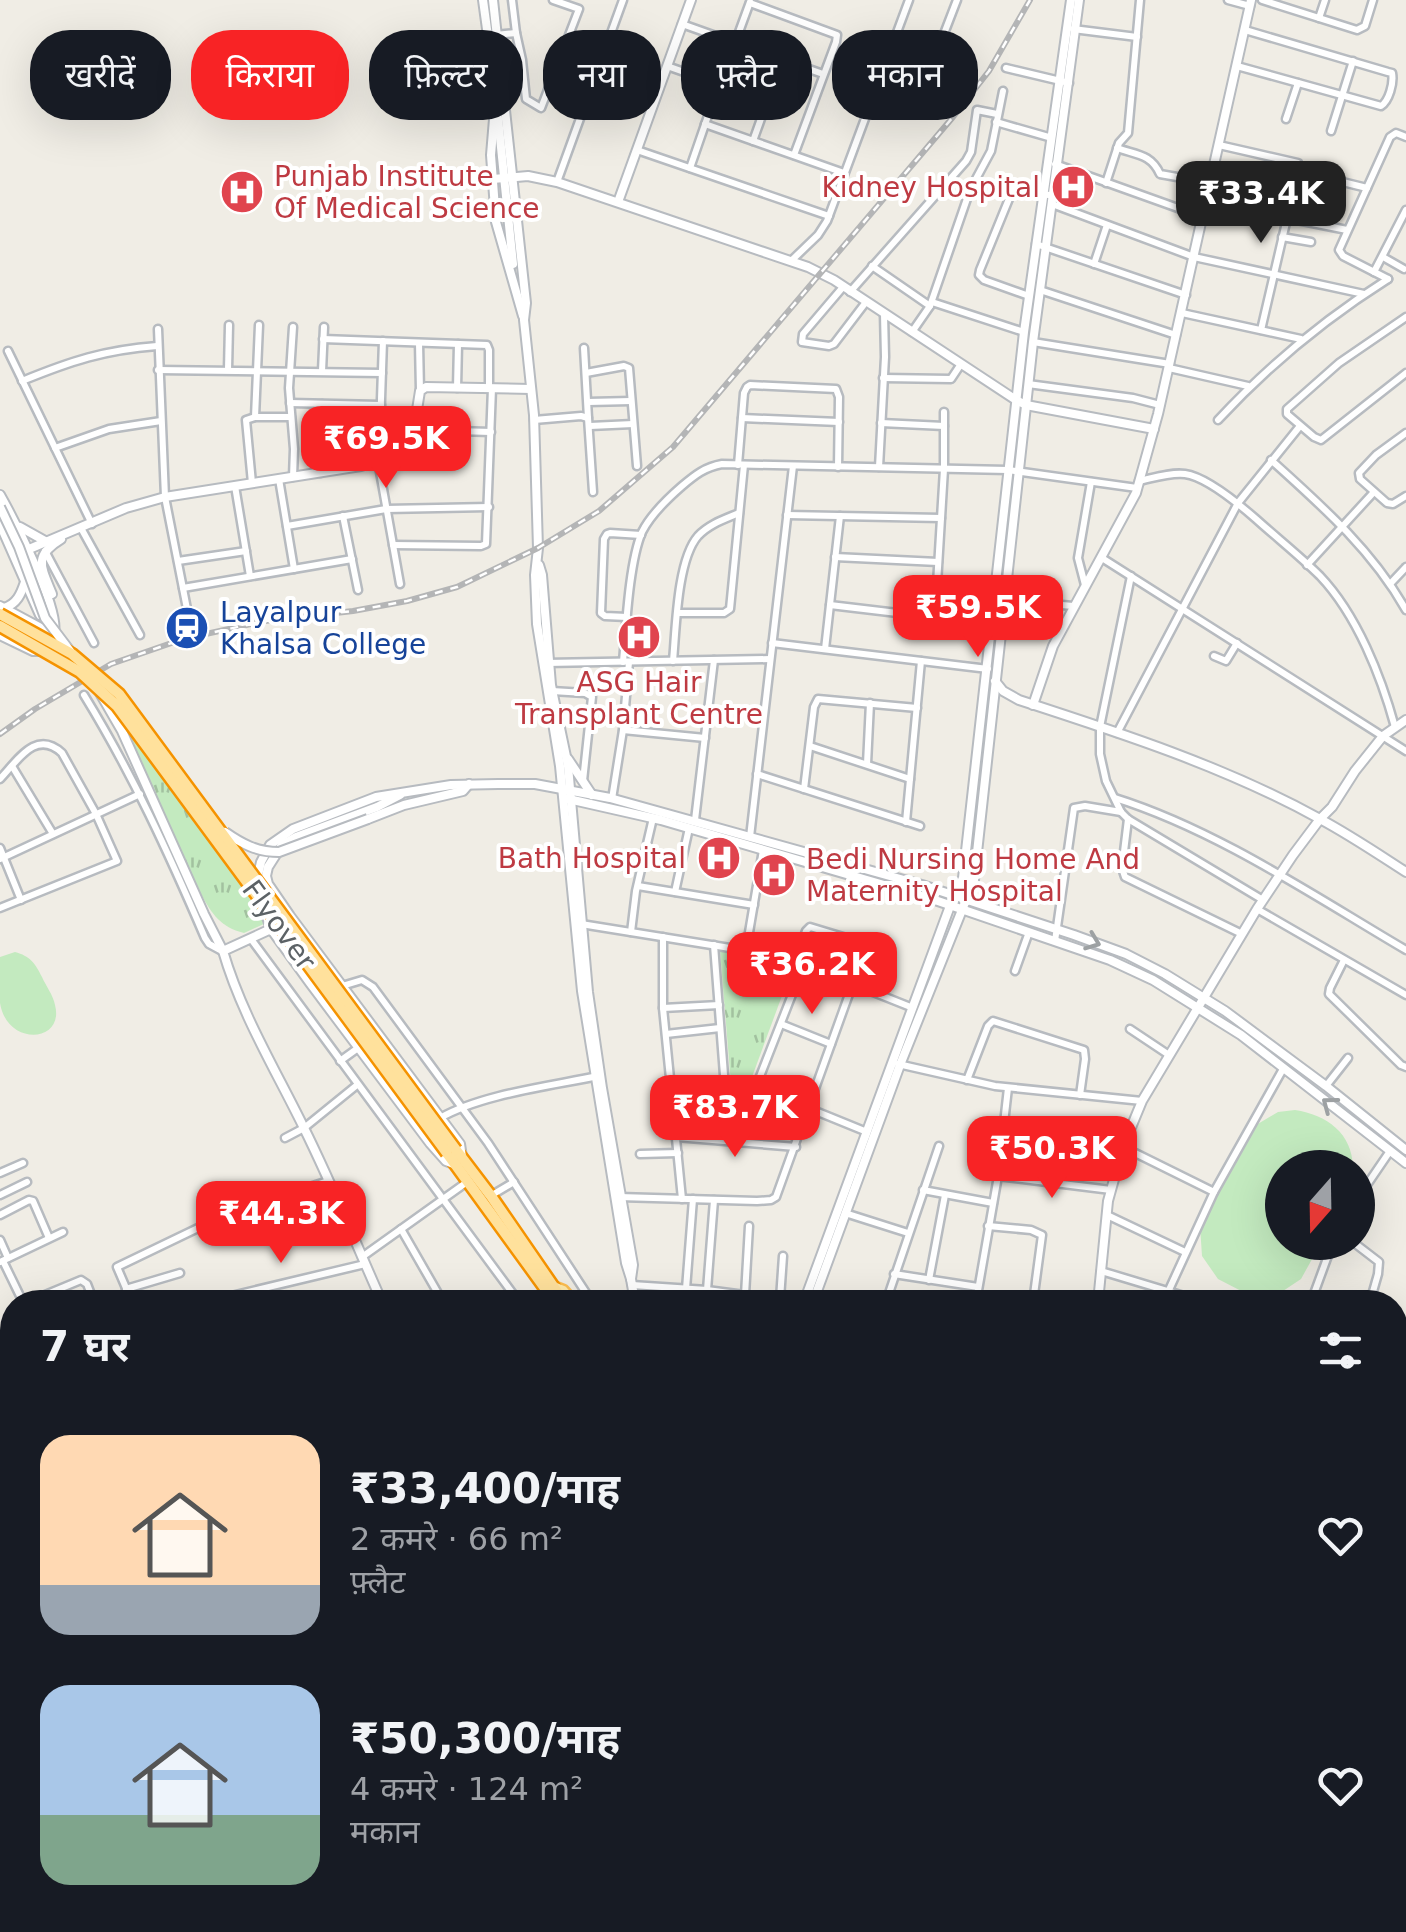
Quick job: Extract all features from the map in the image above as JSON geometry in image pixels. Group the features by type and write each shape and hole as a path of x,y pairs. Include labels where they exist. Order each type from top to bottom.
{"highway":[{"name":"Flyover","path":"1,609 72,654 119,694 455,1156"},
{"name":"Flyover","path":"0,626 80,672 116,706 455,1156"},
{"path":"455,1156 467,1182 547,1290"},
{"path":"455,1156 491,1196 548,1290"}],"street":[{"path":"483,0 492,30"},
{"path":"493,0 493,30"},
{"path":"512,0 516,30"},
{"path":"523,70 526,99 541,108 578,10 553,0"},
{"path":"558,182 623,0"},
{"path":"894,0 908,2 897,30"},
{"path":"945,30 957,0"},
{"path":"1072,0 1072,29"},
{"path":"806,1290 961,909 1013,471 1024,332 1050,198 1079,0"},
{"path":"1106,183 1117,148 1128,133 1140,0"},
{"path":"1033,704 1046,664 1073,606 1102,558 1138,484 1154,429 1251,3 1228,0"},
{"path":"1262,0 1357,30 1362,30 1373,0"},
{"path":"1294,10 1297,0"},
{"path":"1319,18 1325,0"},
{"path":"618,202 688,1"},
{"path":"740,30 750,1 836,35 794,156"},
{"path":"682,24 699,30"},
{"path":"1072,29 1136,37"},
{"path":"1237,66 1384,106 1393,80 1388,72 1245,30"},
{"path":"1330,131 1353,61"},
{"path":"667,66 681,71"},
{"path":"1006,68 1065,83"},
{"path":"812,70 824,74"},
{"path":"1053,164 1052,138 1065,83"},
{"path":"1286,120 1298,84"},
{"path":"912,332 931,304 970,190 991,152 1003,91"},
{"path":"866,302 834,344 802,342 803,334 872,266 966,161 977,110 1052,138"},
{"path":"494,120 491,154 496,222 515,283"},
{"path":"500,120 509,177 515,283 524,320"},
{"path":"503,120 526,303 546,664 567,794"},
{"path":"690,168 706,120"},
{"path":"753,141 760,120"},
{"path":"790,261 818,234 829,216 864,120"},
{"path":"705,124 844,173"},
{"path":"1218,420 1302,339 1388,279 1340,253 1390,137 1393,133 1406,137"},
{"path":"1220,145 1298,163 1261,330"},
{"path":"1117,148 1154,162 1160,174 1211,183"},
{"path":"637,150 829,216"},
{"path":"1053,164 1204,218"},
{"path":"1298,172 1367,188"},
{"path":"493,179 539,177 558,182 820,272 1016,400 1154,429"},
{"path":"1029,296 979,275 1013,189 1017,188 1194,258 1364,294"},
{"path":"1207,202 1348,230"},
{"path":"1374,272 1406,210"},
{"path":"1094,264 1107,225"},
{"path":"1282,237 1312,242"},
{"path":"1041,246 1186,295"},
{"path":"1013,471 1026,404 1040,290 1041,246"},
{"path":"1383,256 1404,269"},
{"path":"872,266 931,304 1024,332"},
{"path":"1040,290 1176,335"},
{"path":"1182,313 1302,339"},
{"path":"878,467 884,314"},
{"path":"1406,317 1339,363 1286,412 1321,440 1406,373"},
{"path":"228,370 229,325"},
{"path":"256,417 259,325"},
{"path":"293,326 290,403 294,477"},
{"path":"322,372 324,327"},
{"path":"158,329 165,498 189,619"},
{"path":"323,339 488,345 490,350 486,544 393,544"},
{"path":"380,428 383,342"},
{"path":"1033,342 1169,366 1250,386"},
{"path":"15,555 126,508 395,456 415,430 420,391 419,343"},
{"path":"457,388 458,344"},
{"path":"22,381 106,351 158,346"},
{"path":"584,348 592,492"},
{"path":"8,352 92,524"},
{"path":"883,378 944,380 955,376 961,364"},
{"path":"586,373 627,366 630,371 638,466"},
{"path":"158,370 382,373"},
{"path":"1028,384 1160,405"},
{"path":"678,613 724,613 730,609 745,389 750,385 836,389 838,466"},
{"path":"420,391 531,389"},
{"path":"588,402 631,401"},
{"path":"290,403 381,406"},
{"path":"320,473 322,404"},
{"path":"935,617 944,412"},
{"path":"534,420 581,416 589,422 633,424"},
{"path":"252,483 245,422 256,417 291,418"},
{"path":"742,418 838,422"},
{"path":"55,448 110,429 160,422"},
{"path":"880,423 944,426"},
{"path":"1117,733 1238,503 1300,426"},
{"path":"322,427 491,432"},
{"path":"1406,433 1359,472 1360,479 1392,504 1406,496"},
{"path":"1271,460 1342,526 1382,571 1406,610"},
{"path":"378,462 400,584"},
{"path":"612,799 623,730 628,617 641,535 660,506 710,466 944,468 1138,484 1184,474 1195,476 1238,503 1308,565 1341,602 1386,694 1395,727"},
{"path":"749,841 793,466"},
{"path":"280,479 294,569"},
{"path":"1086,586 1078,558 1091,482"},
{"path":"235,486 250,576"},
{"path":"1308,565 1374,492"},
{"path":"0,495 28,549 55,619"},
{"name":"Flyover","path":"0,507 45,618 72,654"},
{"path":"287,526 386,509 489,508"},
{"path":"673,661 683,567 689,550 699,535 716,522 739,512"},
{"path":"343,516 358,590"},
{"path":"787,516 941,518"},
{"path":"825,649 840,516"},
{"path":"0,524 43,621 54,635"},
{"path":"17,525 45,545 94,643"},
{"path":"77,529 140,635"},
{"path":"628,617 601,613 604,539 610,533 641,535"},
{"path":"0,635 41,651 54,635 57,608 44,574 45,545"},
{"path":"178,561 246,551"},
{"path":"836,558 938,562"},
{"path":"1102,558 1406,751"},
{"path":"183,588 352,560"},
{"path":"1390,584 1406,567"},
{"path":"1132,576 1100,727 1101,766 1121,812 1128,819 1263,900"},
{"path":"1,609 17,600 26,580"},
{"path":"999,599 1073,606"},
{"path":"817,1290 950,906 974,880 995,681 999,599"},
{"path":"830,605 948,619"},
{"path":"1,609 54,635"},
{"path":"772,643 988,669"},
{"path":"1214,656 1226,660 1238,643"},
{"path":"546,664 770,659"},
{"path":"675,892 692,824 714,660"},
{"path":"906,822 921,661"},
{"path":"546,664 566,755 579,924 598,1077 618,1197 634,1264 633,1290"},
{"path":"995,681 1019,700 1177,754 1256,788 1320,819 1406,872"},
{"name":"Flyover","path":"98,688 122,731 247,1013 376,1290"},
{"path":"552,691 586,693 592,697 583,781"},
{"path":"84,695 140,794 209,944 223,952 290,916"},
{"path":"804,789 818,699 917,708"},
{"path":"992,706 1019,700"},
{"path":"866,764 870,703"},
{"path":"1099,1290 1110,1190 1142,1102 1263,900 1355,771 1383,736 1406,720"},
{"path":"623,730 705,738"},
{"path":"0,779 32,746 40,743 56,748 117,858 115,864 0,908"},
{"path":"810,746 910,778"},
{"path":"566,755 592,794"},
{"path":"12,766 53,834"},
{"path":"757,774 920,826"},
{"path":"400,794 377,808 296,837 282,846 266,876 290,916 460,1144 455,1156 446,1162 272,929 262,906 258,875 270,845 293,830 376,798 400,794 469,784 535,784 654,818 692,824"},
{"name":"Flyover","path":"216,827 252,848 278,852 404,805 464,791 469,784"},
{"path":"2,858 140,794"},
{"path":"567,794 612,799 749,841 961,898 1126,954 1203,997 1256,1033 1406,1150"},
{"path":"1114,797 1175,820 1406,950"},
{"path":"1055,941 1074,808 1121,812"},
{"path":"630,932 654,818"},
{"path":"1128,819 1122,868 1125,877 1242,934"},
{"path":"749,841 762,850 1029,932 1110,960 1153,980 1254,1044 1406,1163"},
{"path":"0,848 21,900"},
{"path":"746,950 762,850"},
{"path":"638,886 754,904"},
{"path":"1257,909 1406,996"},
{"path":"579,924 746,950 800,963 912,1008"},
{"path":"618,1197 776,1198 866,949 863,943 810,927 806,931 800,963 757,1084 725,1086"},
{"path":"1016,970 1029,932"},
{"path":"664,937 663,1008 682,1199"},
{"path":"251,939 509,1290"},
{"path":"714,945 725,1086 719,1140"},
{"path":"1344,960 1329,994 1406,1068"},
{"path":"342,986 368,982 462,1107 584,1290"},
{"path":"663,1008 718,1005"},
{"path":"967,1080 993,1021 1084,1050 1080,1095"},
{"path":"780,1024 831,1044"},
{"path":"666,1034 720,1028"},
{"path":"1130,1029 1169,1055"},
{"path":"340,1061 358,1048"},
{"path":"1326,1086 1348,1058"},
{"path":"896,1063 1008,1088 1142,1102"},
{"path":"1169,1290 1214,1192 1283,1069"},
{"path":"440,1118 462,1107 598,1077"},
{"path":"285,1138 304,1128 357,1084"},
{"path":"978,1290 998,1176 1008,1088"},
{"path":"808,1108 867,1132"},
{"path":"676,1137 796,1147"},
{"path":"889,1290 939,1146"},
{"path":"1123,1147 1214,1192"},
{"path":"1375,1173 1390,1151"},
{"path":"1056,1152 1119,1158"},
{"path":"640,1154 678,1153"},
{"path":"0,1173 23,1163"},
{"path":"998,1176 1110,1190"},
{"path":"180,1273 126,1289 118,1267 222,1216 328,1180"},
{"path":"0,1195 26,1182"},
{"path":"269,1290 364,1261 467,1182"},
{"path":"491,1196 514,1182"},
{"path":"923,1190 993,1203"},
{"path":"930,1280 946,1195"},
{"path":"686,1289 693,1199"},
{"path":"632,1282 708,1290 714,1200"},
{"path":"0,1214 33,1201 50,1238"},
{"path":"230,1234 341,1209"},
{"path":"845,1213 908,1233"},
{"path":"1108,1215 1185,1252"},
{"path":"745,1290 749,1226"},
{"path":"988,1226 1031,1230 1042,1236 1035,1290"},
{"path":"400,1230 437,1290"},
{"path":"4,1260 63,1232"},
{"path":"0,1240 18,1290"},
{"path":"781,1290 783,1256"},
{"path":"1373,1290 1379,1262 1375,1259"},
{"path":"1315,1290 1326,1260"},
{"path":"1101,1271 1162,1290"},
{"path":"894,1274 978,1287"},
{"path":"56,1290 81,1280 89,1290"}],"green space":[{"path":"126,729 220,854 266,923 244,933 213,914"},
{"path":"720,951 793,966 749,1085 731,1084"},
{"path":"15,952 34,964 54,1001 56,1018 44,1033 23,1033 5,1017 0,1003 0,957"},
{"path":"1295,1110 1327,1121 1343,1135 1350,1150 1265,1150 1265,1260 1312,1260 1301,1279 1284,1290 1239,1290 1218,1279 1202,1256 1200,1226 1251,1128 1278,1112"}],"railway":[{"path":"0,734 111,664 183,639 265,621 407,601 457,587 538,548 599,511 673,447 953,117 989,71 1030,0"}],"place":[{"name":"Kidney Hospital","path":"1073,187"},
{"name":"Punjab Institute Of Medical Science","path":"242,192"},
{"name":"Layalpur Khalsa College","path":"187,628"},
{"name":"ASG Hair Transplant Centre","path":"639,637"},
{"name":"Bath Hospital","path":"719,858"},
{"name":"Bedi Nursing Home And Maternity Hospital","path":"774,875"}]}
